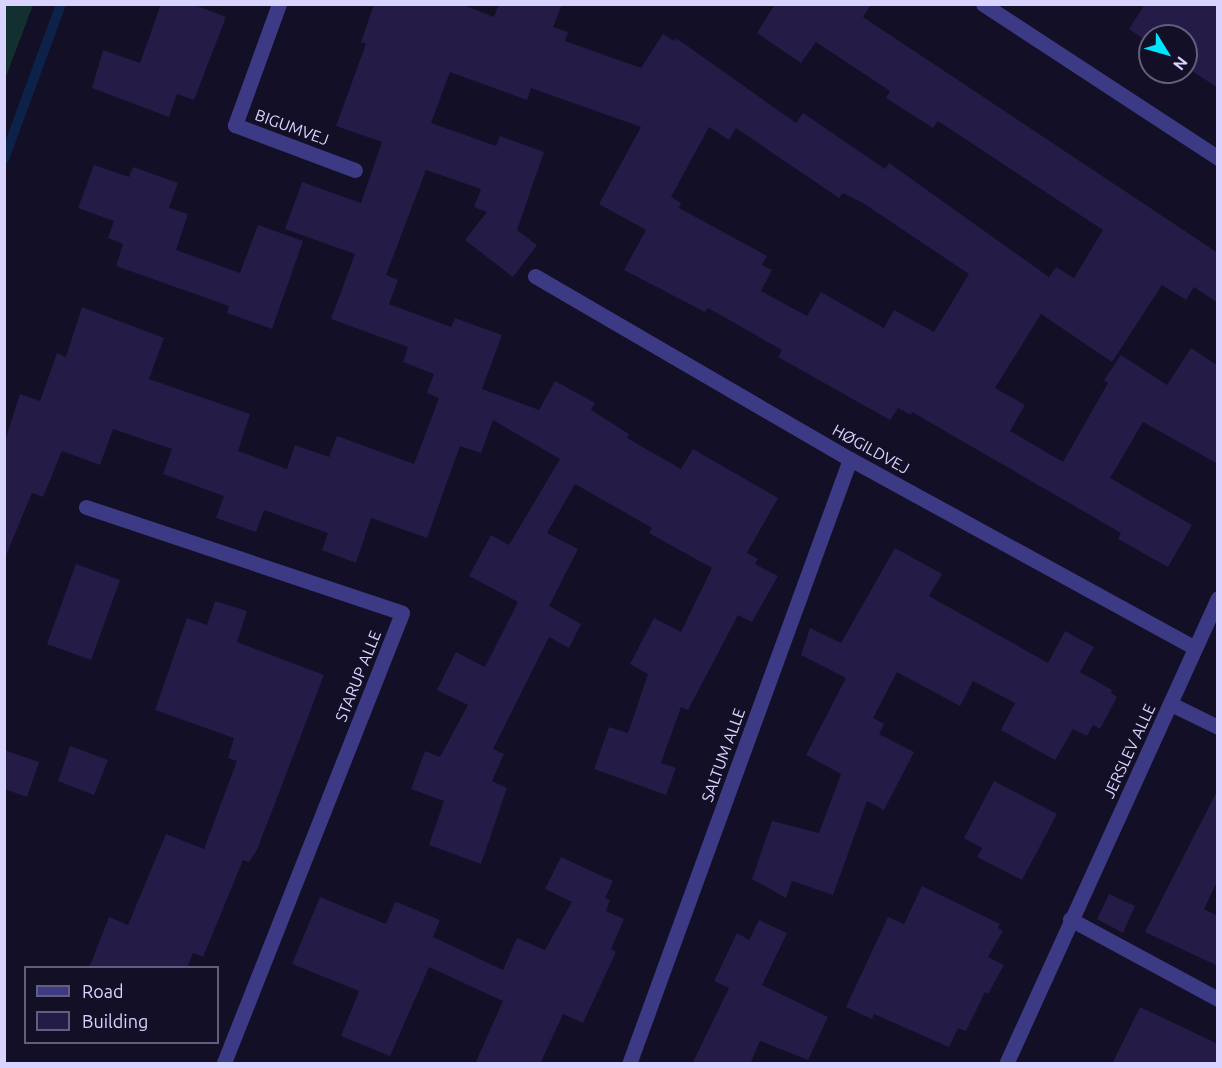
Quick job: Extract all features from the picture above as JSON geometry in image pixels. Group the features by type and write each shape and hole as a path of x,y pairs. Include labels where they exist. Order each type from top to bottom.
{"street":[{"name":"BIGUMVEJ","path":"279,4 235,125 355,170"},
{"path":"983,4 1218,158"},
{"name":"HØGILDVEJ","path":"534,276 850,459 1194,647"},
{"name":"SALTUM ALLE","path":"629,1064 850,459"},
{"name":"STARUP ALLE","path":"86,507 402,613 223,1064"},
{"name":"JERSLEV ALLE","path":"1006,1064 1218,598"},
{"path":"1171,704 1218,727"},
{"path":"1070,919 1218,999"}],"green space":[{"path":"4,5 33,5 5,79 4,79"}],"building":[{"path":"161,4 192,4 226,17 194,100 177,94 169,117 92,88 103,50 140,63"},
{"path":"374,4 461,4 494,17 499,4 562,4 553,27 568,32 565,41 641,68 663,34 674,41 676,38 796,123 803,113 885,169 889,163 1049,277 1056,267 1074,278 1103,230 938,121 933,128 886,98 890,91 816,42 801,63 757,33 775,4 871,4 863,17 1218,253 1218,303 1194,287 1186,300 1162,285 1112,362 1041,314 995,388 1025,405 1010,431 1063,462 1108,383 1104,380 1121,355 1167,385 1191,348 1218,366 1218,464 1143,422 1110,478 1192,525 1168,567 1118,539 1121,533 912,412 911,415 898,408 890,420 778,357 782,350 708,308 705,312 624,270 646,230 599,204 641,127 531,88 527,100 450,72 431,123 496,146 500,136 544,152 517,230 537,245 513,277 465,240 487,212 474,207 481,189 426,170 386,275 398,280 389,304 451,327 455,318 502,335 482,389 539,410 555,381 595,403 591,410 629,434 627,438 681,469 693,449 778,498 747,553 758,559 755,564 778,576 752,622 738,615 688,710 681,707 661,763 676,768 666,795 594,769 609,727 628,733 648,674 630,664 654,618 681,632 712,568 649,533 652,528 575,484 547,533 578,549 549,606 581,624 569,648 549,637 493,749 504,754 492,781 507,788 481,864 429,845 444,801 411,789 425,751 440,757 468,705 437,690 456,652 485,667 518,602 469,576 491,535 509,545 560,459 493,420 481,453 460,446 427,538 371,518 356,563 322,550 328,533 264,510 256,532 216,518 224,496 163,474 172,449 113,429 100,465 62,451 43,497 32,493 4,560 4,444 20,394 40,401 57,353 66,357 82,307 164,338 149,379 250,414 238,451 287,469 295,445 329,457 337,436 414,464 439,398 427,393 434,374 403,362 408,347 331,319 355,254 285,229 302,182 361,203 382,142 336,126 366,44 361,42","holes":["709,127 729,140 736,128 839,198 843,193 863,203 969,274 934,332 894,310 884,328 821,292 807,316 761,291 772,270 762,265 767,256 679,208 681,203 671,197"]},
{"path":"1145,4 1218,4 1218,88 1198,75 1198,24 1138,24 1138,35 1129,29"},
{"path":"94,165 129,177 133,167 178,183 169,208 188,214 176,250 240,273 258,225 303,241 272,329 227,313 229,306 116,266 123,244 108,238 114,221 78,208"},
{"path":"895,548 942,574 929,596 1048,663 1065,631 1094,647 1080,672 1112,690 1111,693 1117,697 1100,729 1093,725 1087,736 1073,729 1055,760 1001,730 1015,703 973,681 960,706 897,672 873,718 884,724 879,734 914,752 884,810 867,801 833,895 792,881 786,898 752,879 772,821 819,833 841,774 806,755 846,678 801,655 810,628 841,643"},
{"path":"76,564 120,580 91,660 47,644"},
{"path":"215,601 247,611 237,642 324,675 257,850 249,862 243,860 203,957 193,953 188,966 90,966 109,917 128,925 166,834 204,849 237,761 228,758 234,738 155,710 187,618 207,625"},
{"path":"70,746 108,760 94,795 58,781"},
{"path":"4,750 39,762 27,797 4,789"},
{"path":"994,781 1057,814 1022,880 977,857 982,848 964,838"},
{"path":"1218,789 1218,880 1204,909 1218,916 1218,966 1145,932"},
{"path":"561,857 613,881 605,898 610,900 606,911 624,919 611,949 616,952 583,1023 563,1014 540,1064 475,1064 503,1001 429,967 390,1056 341,1036 359,991 292,964 320,897 386,924 395,902 399,903 440,920 433,937 503,970 517,938 545,950 572,902 545,889"},
{"path":"922,886 1000,924 998,928 1003,931 988,957 1004,965 988,994 985,992 966,1031 958,1028 949,1047 874,1014 872,1019 846,1007 888,917 904,924"},
{"path":"1109,894 1135,906 1123,933 1097,919"},
{"path":"759,920 787,933 762,985 828,1017 808,1060 760,1041 750,1064 692,1064 729,988 714,981 737,933 749,940"},
{"path":"1140,1007 1218,1044 1218,1064 1112,1064"}],"waterway":[{"path":"4,159 61,4"}]}
